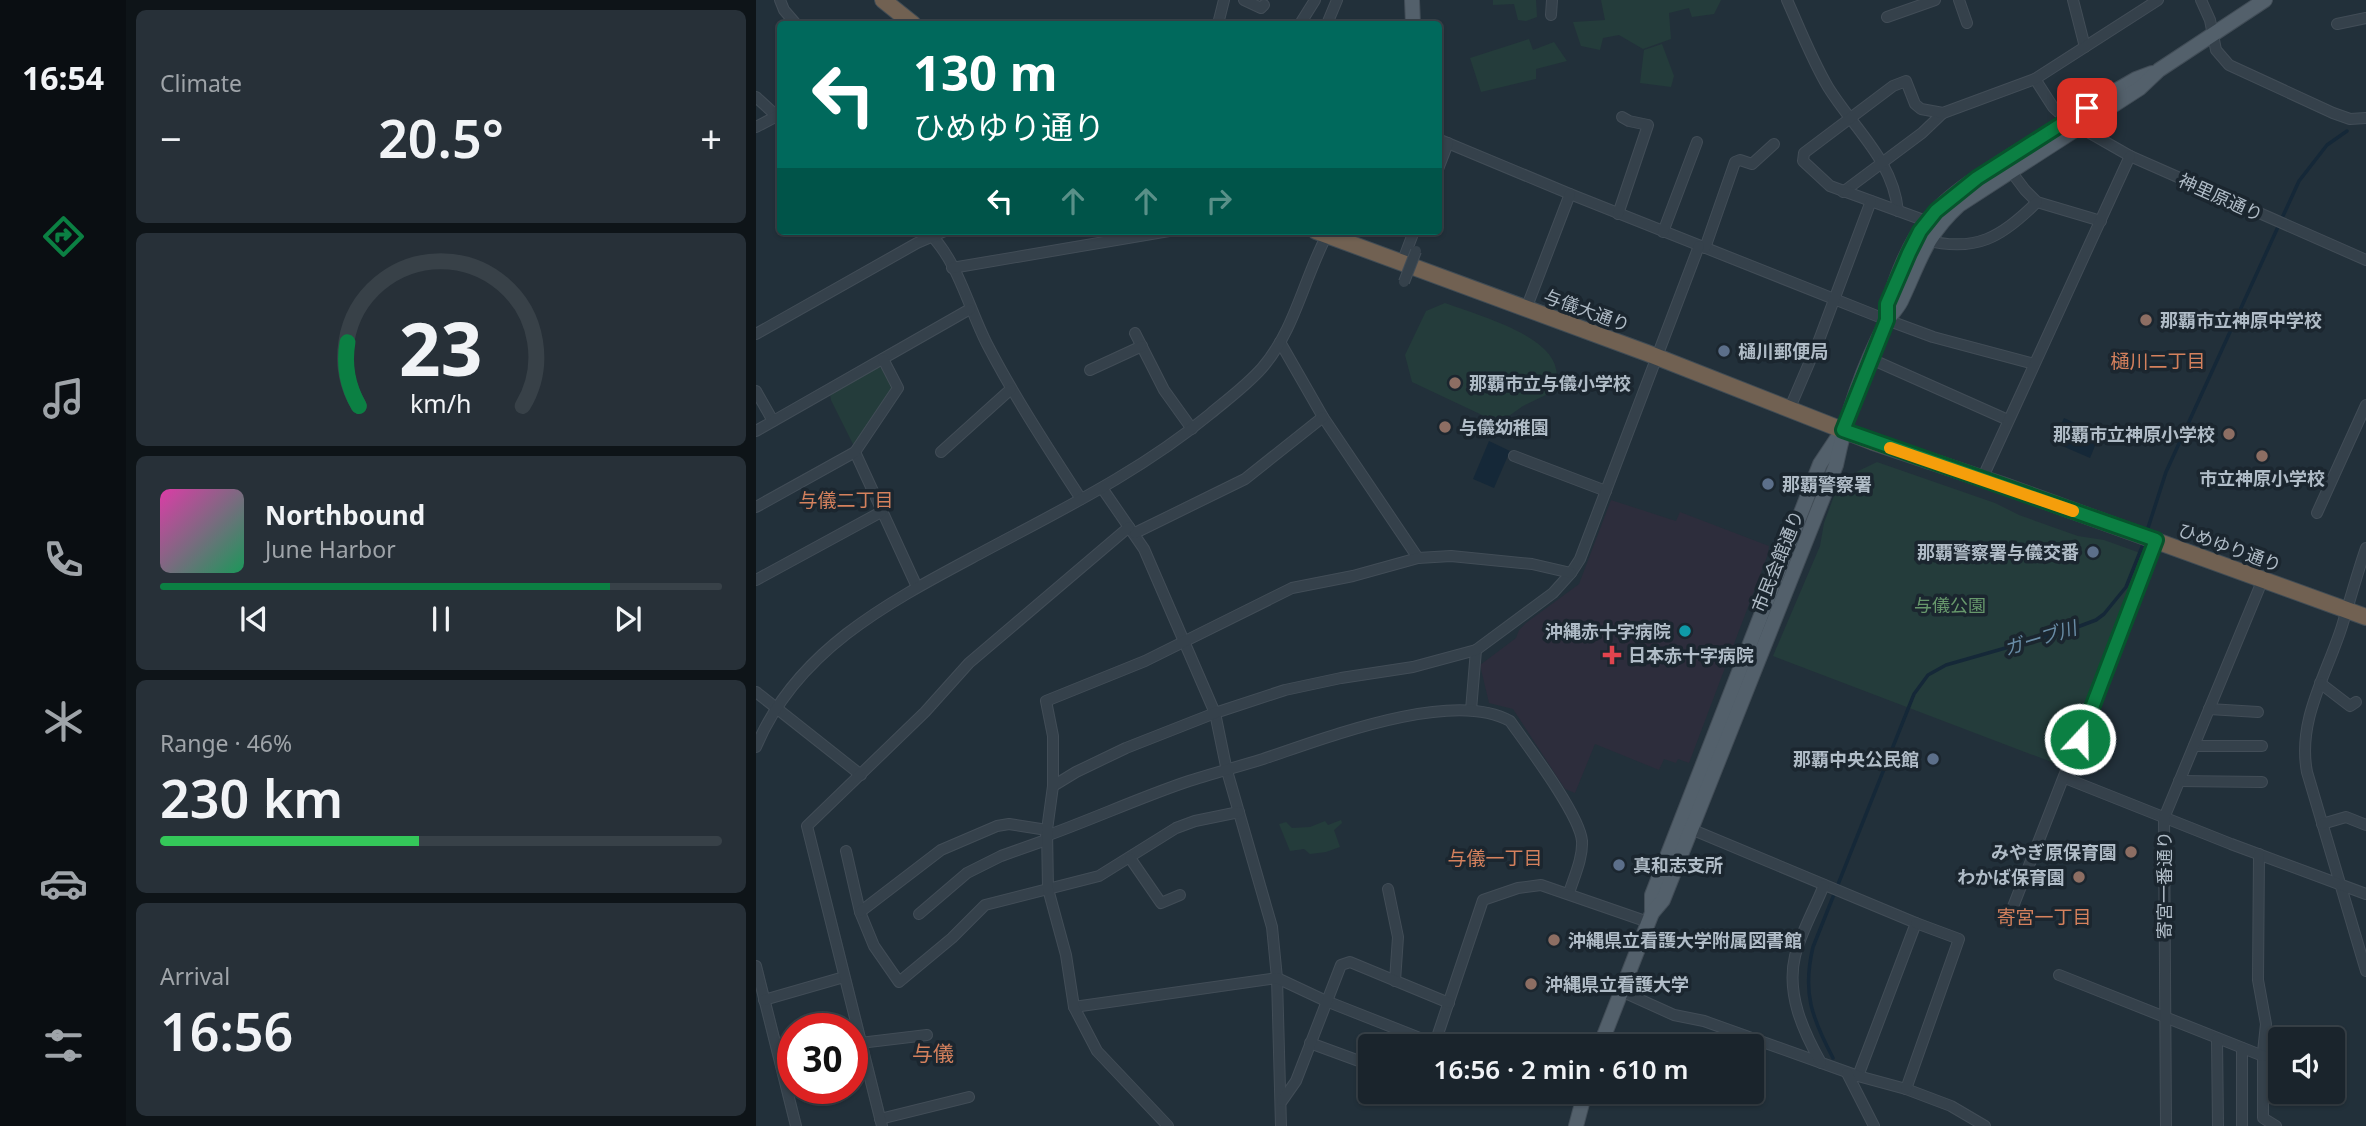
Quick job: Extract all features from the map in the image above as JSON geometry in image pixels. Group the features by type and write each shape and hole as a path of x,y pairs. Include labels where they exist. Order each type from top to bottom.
{"highway":[{"path":"883,0 910,21"},
{"name":"与儀大通り","path":"1332,235 1656,356 1843,430"},
{"name":"ひめゆり通り","path":"1843,430 2366,617"}],"main road":[{"path":"1412,0 1413,21"},
{"path":"1922,239 1926,221 1953,196 2073,124 2140,88 2160,70 2265,0"},
{"path":"1922,239 2007,166"},
{"name":"市民会館通り","path":"1605,1034 1650,917 1662,900 1685,827 1836,466 1843,430 1887,320 1887,304 1922,239"},
{"path":"1576,1126 1582,1104"}],"street":[{"path":"780,0 794,21"},
{"path":"1219,21 1224,0"},
{"path":"1244,0 1261,8 1264,5"},
{"path":"1302,21 1315,0"},
{"path":"1328,21 1337,0"},
{"path":"1551,15 1552,0"},
{"path":"1787,0 1828,86 1883,163 1894,183 1898,211"},
{"path":"1887,17 1935,0"},
{"path":"1959,0 1967,23"},
{"path":"2073,0 2085,47"},
{"path":"1843,192 1922,133 1942,113 2035,79 2158,0"},
{"path":"2201,0 2210,20 2216,50 2229,65 2333,113 2350,119 2366,118"},
{"path":"2337,24 2366,18"},
{"path":"2035,79 2053,107 2073,124"},
{"path":"1926,221 1830,186 1803,161 1804,153 1893,86 1906,81 1915,104 1921,109 1942,113"},
{"path":"756,97 777,116"},
{"path":"1618,214 1648,125 1622,117"},
{"path":"756,127 777,119"},
{"name":"神里原通り","path":"2073,124 2130,156 2366,260"},
{"path":"1443,141 1618,214 1887,320 1933,337 2034,364"},
{"path":"1663,232 1697,142"},
{"path":"1053,786 1126,748 1215,713 1285,690 1413,667 1476,650 1553,593 1580,559 1656,356 1735,162 1740,160 1752,164 1774,144"},
{"path":"1982,479 2130,156"},
{"path":"2007,166 2037,202 2101,221"},
{"path":"1526,309 1570,194"},
{"path":"1789,410 1871,201"},
{"path":"1922,239 1954,246 1978,244 2017,222 2037,202"},
{"path":"756,334 927,235"},
{"path":"932,235 942,246 970,309 1011,389 1081,499"},
{"path":"953,268 1146,235"},
{"path":"756,747 777,707 805,670 832,644 917,587 1137,468 1192,429 1251,379 1280,342 1323,235"},
{"path":"1402,263 1412,235"},
{"path":"1404,282 1416,251"},
{"path":"756,430 970,309"},
{"path":"1135,333 1164,390 1192,429"},
{"path":"1280,342 1323,417 1418,558"},
{"path":"1090,370 1142,346"},
{"path":"756,507 855,452 898,388 883,359"},
{"path":"1871,359 2008,420"},
{"path":"941,452 1011,389"},
{"path":"756,391 773,421"},
{"path":"2317,513 2366,405"},
{"path":"853,1013 807,826 941,696 969,663 1132,530 1245,479 1323,417"},
{"path":"855,452 917,587"},
{"path":"1514,456 1606,491"},
{"path":"1102,488 1132,530 1163,590 1215,713 1227,771 1272,927 1277,978 1281,1126"},
{"path":"756,580 881,512"},
{"path":"2009,917 2065,778 2148,538"},
{"path":"2366,548 2307,726 2304,760 2366,971"},
{"path":"1168,1126 1097,1051 1074,1007 1066,955 1048,889 1046,835 1053,786 1052,736 1046,701 1185,642 1289,589 1353,576 1418,558 1451,556 1532,564 1571,573"},
{"name":"寄宮一番通り","path":"2166,1126 2164,818 2263,579"},
{"path":"1471,710 1476,650"},
{"path":"2320,683 2350,706 2356,702"},
{"path":"756,692 861,775"},
{"path":"2209,709 2258,712"},
{"path":"919,914 967,873 1046,835 1185,783 1346,730 1438,710 1471,710 1498,714 1510,720 1574,817 1582,840 1569,893"},
{"path":"2194,746 2262,746"},
{"path":"2065,778 2366,894"},
{"path":"2179,780 2262,782"},
{"path":"846,851 860,912 874,946 899,982 952,938 985,905 1099,876 1176,828 1195,821 1239,812"},
{"path":"2322,824 2346,817 2366,825"},
{"path":"860,912 941,850 998,825 1009,824 1046,835"},
{"path":"1685,827 1959,939 1906,1089"},
{"path":"2259,855 2258,980 2266,1024 2263,1118 2276,1126"},
{"path":"1130,858 1161,903 1180,895"},
{"path":"1438,1034 1483,900 1518,888 1541,885 1650,917"},
{"path":"1826,886 1796,954 1793,974 1796,1006 1827,1066"},
{"path":"1388,889 1398,937 1395,981"},
{"path":"1874,1126 1850,1074 1916,923"},
{"path":"1282,1101 1296,1080 1341,965 1350,962 1449,1003"},
{"path":"756,966 796,1126"},
{"path":"2059,975 2263,1056"},
{"path":"764,1000 845,977"},
{"path":"1074,1007 1277,978 1407,1034"},
{"path":"1621,991 1674,1015 1704,1021 1785,1048 1850,1074 1906,1089 1951,1106 1985,1126"},
{"path":"868,1042 927,1035"},
{"path":"2217,1039 2218,1126"},
{"path":"1310,1043 1358,1061"},
{"path":"2242,1048 2242,1126"},
{"path":"868,1073 881,1123 969,1097"}],"shaded area":[{"path":"2064,418 2100,434 2090,458 2053,442"},
{"path":"1489,441 1510,451 1494,488 1473,479"},
{"name":"日本赤十字病院","path":"1611,500 1676,521 1680,512 1769,546 1689,763 1678,759 1676,763 1664,759 1659,770 1595,744 1575,793 1565,789 1513,709 1489,703 1480,665 1516,638 1526,623 1579,584"}],"green space":[{"path":"1493,0 1536,0 1537,17 1526,21 1518,20 1514,4 1493,5"},
{"path":"1601,0 1721,0 1714,14 1692,17 1689,8 1669,13 1671,39 1643,49 1619,35 1603,38 1600,50 1581,46 1573,22 1605,20"},
{"path":"1529,39 1533,50 1554,42 1567,61 1536,69 1536,79 1481,92 1470,58"},
{"path":"1662,44 1674,76 1671,87 1640,83 1644,50"},
{"path":"1445,303 1491,319 1540,345 1551,357 1556,369 1554,391 1523,406 1499,423 1412,382 1405,355 1426,311"},
{"path":"877,367 883,368 893,385 892,392 854,446 830,393"},
{"name":"与儀公園","path":"1877,462 1995,503 2019,515 2078,536 2104,540 2143,554 2064,760 2054,763 1773,656 1820,546 1824,523 1834,496 1850,475"},
{"path":"1341,820 1342,823 1334,830 1340,847 1310,854 1304,849 1290,851 1279,824 1286,822 1292,828 1310,827 1325,821 1328,825"}],"waterway":[{"name":"ガーブ川","path":"2147,531 2166,472 2299,181 2327,145 2347,131"},
{"name":"ガーブ川","path":"1833,1058 1819,1030 1811,1005 1809,978 1813,947 1914,694 1928,675 1946,665 2096,620 2126,587 2144,542"}],"slow traffic":[{"path":"1890,448 2073,511"}],"place":[{"name":"那覇市立神原中学校","path":"2146,320"},
{"name":"樋川郵便局","path":"1724,351"},
{"name":"那覇市立与儀小学校","path":"1455,383"},
{"name":"与儀幼稚園","path":"1445,427"},
{"name":"那覇市立神原小学校","path":"2229,434"},
{"name":"市立神原小学校","path":"2262,456"},
{"name":"那覇警察署","path":"1768,484"},
{"name":"那覇警察署与儀交番","path":"2093,552"},
{"name":"沖縄赤十字病院","path":"1685,631"},
{"name":"日本赤十字病院","path":"1612,655"},
{"name":"那覇中央公民館","path":"1933,759"},
{"name":"みやぎ原保育園","path":"2131,852"},
{"name":"真和志支所","path":"1619,865"},
{"name":"わかば保育園","path":"2079,877"},
{"name":"沖縄県立看護大学附属図書館","path":"1554,940"},
{"name":"沖縄県立看護大学","path":"1531,984"}],"district":[{"name":"樋川二丁目","path":"2158,361"},
{"name":"与儀二丁目","path":"846,500"},
{"name":"与儀一丁目","path":"1495,858"},
{"name":"寄宮一丁目","path":"2044,917"},
{"name":"与儀","path":"933,1053"}],"route":[{"path":"2080,739 2156,540 1843,430 1887,320 1887,304 1926,221 1977,178 2087,108"}]}
